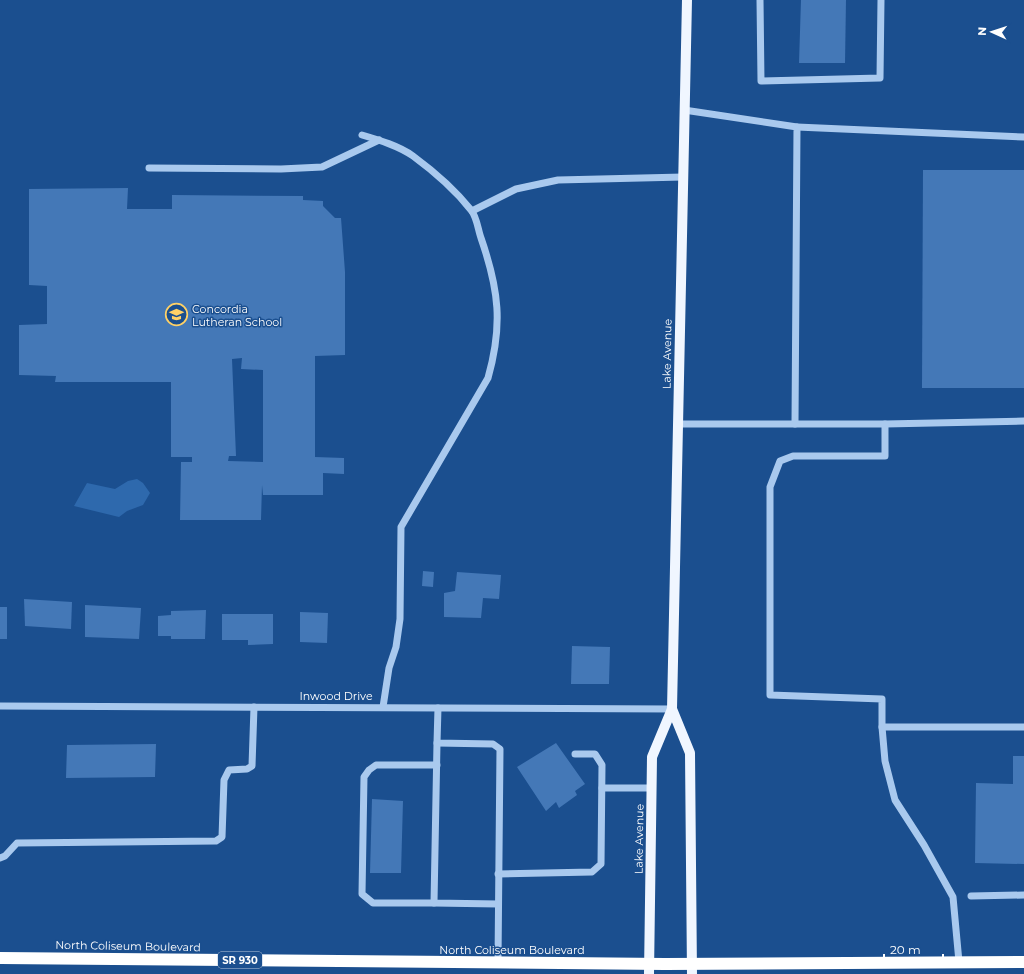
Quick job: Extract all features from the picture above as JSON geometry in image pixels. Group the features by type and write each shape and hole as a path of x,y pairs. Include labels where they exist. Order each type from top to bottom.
{"highway":[{"name":"North Coliseum Boulevard","path":"0,958 498,962 649,969 959,962 1024,962"}],"main road":[{"name":"Lake Avenue","path":"649,969 652,757 672,709 687,0"},
{"name":"Lake Avenue","path":"672,709 690,753 692,969"}],"street":[{"path":"760,0 760,81 880,78 881,0"},
{"path":"684,110 797,127 1024,137"},
{"path":"795,424 797,127"},
{"path":"362,135 379,140 412,155 438,177 472,211 491,267 496,291 498,331 494,356 488,378 476,402 401,527 400,619 396,647 389,668 383,707"},
{"path":"149,168 281,169 322,167 379,140"},
{"path":"472,211 516,189 558,180 683,177"},
{"path":"678,424 885,424 1024,421"},
{"path":"885,424 885,456 793,456 780,461 770,487 770,695 882,699 882,727 885,761 895,800 924,844 953,897 959,962"},
{"name":"Inwood Drive","path":"0,706 672,709"},
{"path":"0,858 5,856 17,843 216,841 222,836 224,780 229,770 247,769 252,766 254,707"},
{"path":"434,903 438,708"},
{"path":"882,727 1024,727"},
{"path":"437,743 493,744 500,750 498,962"},
{"path":"498,874 592,872 601,864 602,765 595,754 575,754"},
{"path":"436,765 376,765 364,777 362,894 373,903 498,904"},
{"path":"602,788 651,788"},
{"path":"971,896 1024,895"}],"shaded area":[{"path":"137,479 143,483 150,493 143,505 127,511 119,517 74,506 87,483 115,489 128,481"}],"building":[{"path":"801,0 846,0 845,63 799,63"},
{"path":"923,170 1024,170 1024,388 922,388"},
{"path":"128,188 127,209 172,209 172,195 303,196 303,200 323,201 323,206 335,218 341,218 345,272 345,355 315,356 315,457 344,458 344,474 323,473 323,495 263,495 262,485 261,520 180,520 181,462 192,462 192,457 171,457 171,382 55,382 56,376 19,375 19,325 47,324 47,286 29,285 29,189","holes":["242,358 241,369 263,370 263,462 228,461 229,456 236,456 232,359"]},
{"path":"423,571 434,572 433,587 422,586"},
{"path":"457,572 501,575 499,599 483,598 481,618 444,617 444,593 455,591"},
{"path":"24,599 72,602 71,629 25,626"},
{"path":"85,605 141,608 139,639 85,637"},
{"path":"0,607 7,607 7,639 0,639"},
{"path":"206,610 205,639 171,639 171,636 158,636 158,616 171,615 171,611"},
{"path":"300,612 328,613 327,643 300,642"},
{"path":"222,614 273,614 273,644 248,645 248,640 222,640"},
{"path":"572,646 610,647 609,684 571,684"},
{"path":"556,743 585,784 575,791 577,795 559,808 556,802 546,811 517,767"},
{"path":"156,744 155,777 66,778 67,745"},
{"path":"1013,756 1024,756 1024,864 975,863 976,783 1013,784"},
{"path":"372,799 403,801 401,873 370,873"}],"place":[{"name":"Concordia Lutheran School","path":"177,315"}]}
